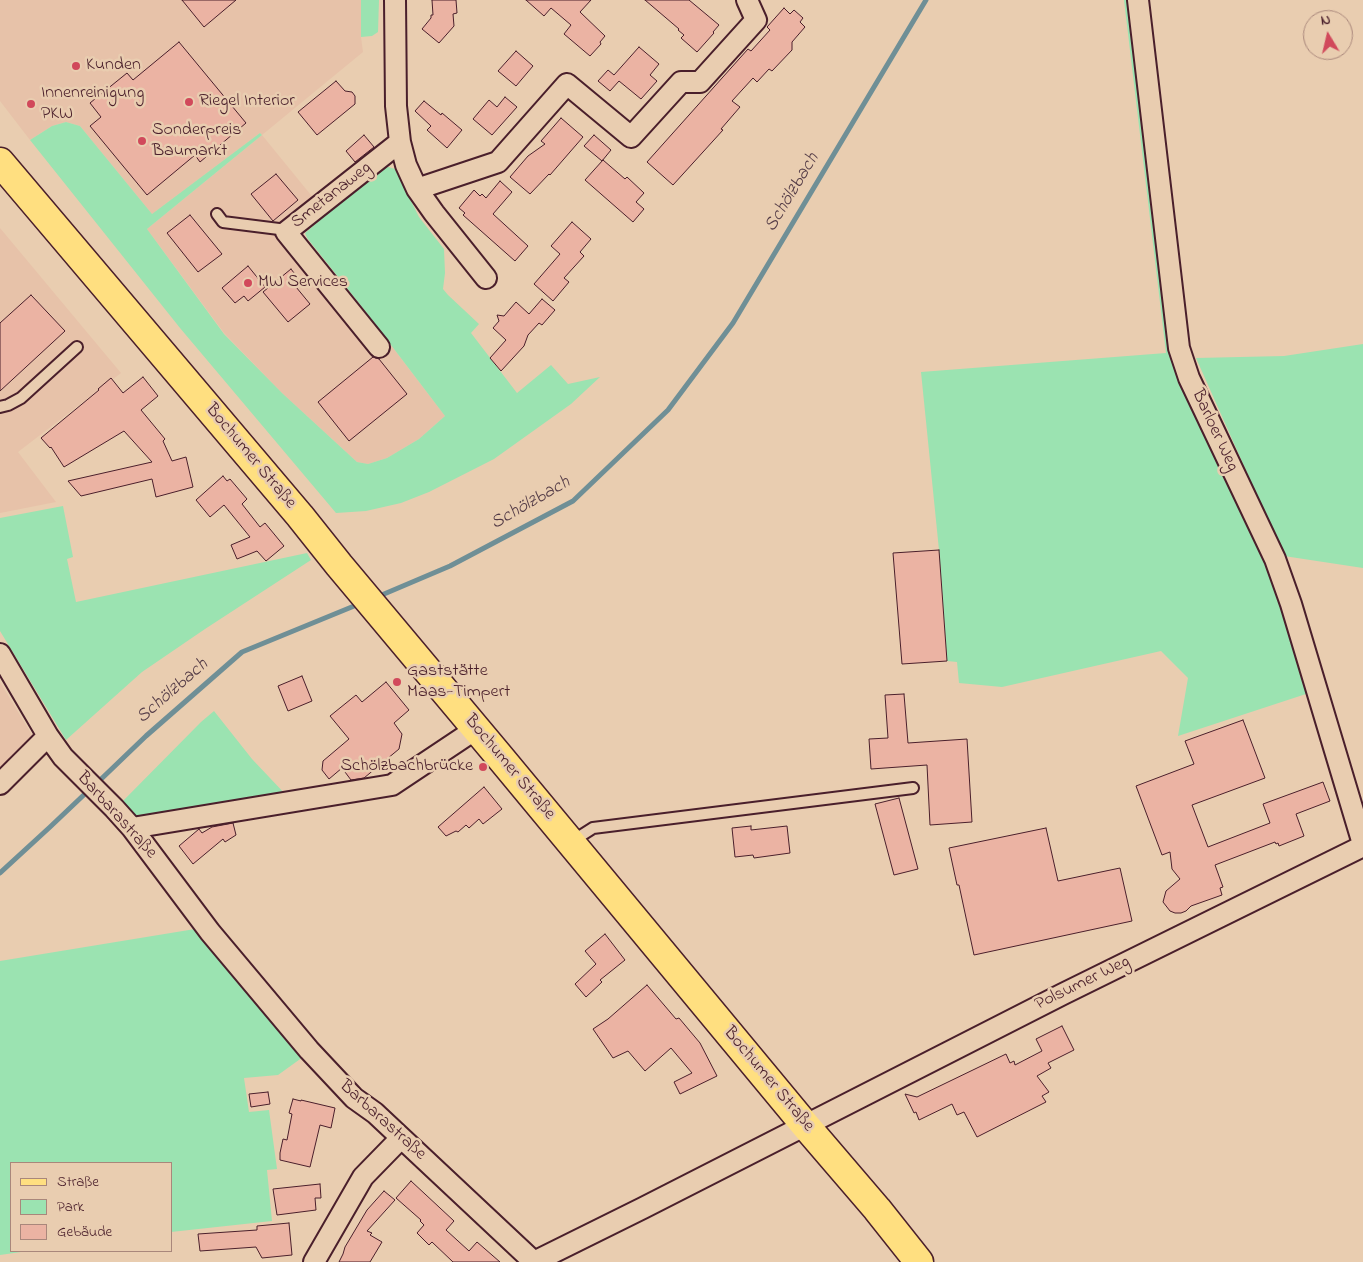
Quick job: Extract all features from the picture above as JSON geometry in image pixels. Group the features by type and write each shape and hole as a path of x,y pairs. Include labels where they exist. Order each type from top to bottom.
{"main road":[{"name":"Bochumer Straße","path":"0,162 300,516 384,620 877,1209 919,1262"}],"street":[{"path":"396,0 396,106 400,142 406,165 417,188 434,213 486,278"},
{"path":"417,188 498,162 567,84 631,137 682,82 700,82 756,20 747,0"},
{"name":"Barloer Weg","path":"1138,0 1179,348 1189,378 1278,568 1291,604 1363,845"},
{"name":"Smetanaweg","path":"379,347 286,232 400,142"},
{"name":"Barbarastraße","path":"0,654 62,757 132,828 210,932 309,1050 354,1098 375,1113 534,1262 805,1125"},
{"path":"132,828 392,785 476,729"},
{"path":"0,784 48,736"},
{"name":"Polsumer Weg","path":"805,1125 1363,845"},
{"path":"314,1262 363,1177 401,1138"}],"lane":[{"path":"217,214 223,222 278,228 286,232"},
{"path":"0,407 21,398 77,347"},
{"path":"570,842 593,828 913,788"}],"shaded area":[{"path":"0,0 361,0 363,52 262,135 260,133 152,214 80,126 66,122 52,126 30,140 0,101"},
{"path":"262,135 315,200 277,231 375,350 387,340 445,416 419,439 387,458 368,464 357,462 282,393 224,333 147,229"},
{"path":"0,228 121,373 18,452 56,502 0,513"},
{"path":"0,682 35,740 0,775"}],"green space":[{"path":"361,0 379,0 378,32 372,36 361,37"},
{"path":"1124,0 1132,0 1174,350 1283,599 1309,693 1178,736 1188,678 1161,651 1002,687 959,683 957,662 947,661 939,550 921,372 1166,353"},
{"path":"66,122 80,126 152,214 260,133 262,135 147,229 224,334 282,393 357,462 368,464 387,458 419,439 445,416 305,233 382,167 395,169 419,217 444,249 445,273 443,289 479,324 471,333 517,393 551,365 568,384 600,377 571,404 494,459 429,492 401,503 366,511 336,513 180,328 30,140 52,126"},
{"path":"1363,344 1363,568 1284,556 1196,358 1284,356"},
{"path":"63,506 73,557 67,559 76,602 307,553 311,560 142,672 66,740 0,631 0,518"},
{"path":"214,711 252,759 287,796 136,822 119,805"},
{"path":"195,929 303,1057 278,1075 244,1078 249,1112 269,1110 277,1169 267,1170 272,1221 172,1232 172,1162 10,1162 10,1252 21,1252 0,1255 0,961"}],"building":[{"path":"182,0 236,0 204,27"},
{"path":"432,0 456,0 457,13 453,14 454,26 439,43 422,29 431,18 431,15 433,15"},
{"path":"526,0 591,0 580,12 605,36 600,42 601,44 590,56 564,34 571,25 551,8 544,16"},
{"path":"645,0 689,0 719,25 697,52 681,38 684,35 679,29"},
{"path":"784,8 790,14 794,10 803,18 800,22 805,27 792,42 792,50 772,71 769,69 757,82 753,78 732,101 740,107 721,129 723,130 673,185 647,162 748,49 751,51 770,30 767,27"},
{"path":"179,42 246,123 200,162 195,155 147,195 90,126 101,117 90,103 127,73 133,80"},
{"path":"639,47 659,64 650,75 657,81 641,99 619,81 610,91 598,81 608,70 614,75"},
{"path":"516,51 533,66 516,86 498,71"},
{"path":"336,81 345,91 352,92 355,96 355,104 317,135 298,112"},
{"path":"505,97 517,107 492,135 473,119 489,100 497,107"},
{"path":"424,101 462,130 447,148 427,130 431,126 415,111"},
{"path":"561,118 583,137 550,175 530,194 510,177 528,156 545,144 541,141"},
{"path":"364,135 374,147 355,162 346,151"},
{"path":"594,135 611,150 602,161 584,146"},
{"path":"603,160 625,179 627,177 644,193 636,202 644,209 633,222 585,180"},
{"path":"276,174 298,200 273,221 251,194"},
{"path":"500,181 512,192 493,214 528,246 515,261 463,215 465,213 459,208 474,190 480,196 482,194 486,198"},
{"path":"190,215 222,254 198,272 167,233"},
{"path":"572,222 591,239 580,252 584,256 564,278 569,282 553,301 534,284 560,254 551,246"},
{"name":"MW Services","path":"248,266 265,287 248,301 244,296 235,303 222,288"},
{"path":"291,269 301,282 296,287 310,304 288,322 263,292"},
{"path":"31,295 65,331 0,391 0,323"},
{"path":"542,299 555,310 542,325 539,323 528,335 524,346 501,371 490,358 506,340 493,328 499,321 497,315 504,316 516,302 529,314"},
{"path":"373,357 379,359 407,394 349,441 318,402"},
{"path":"143,377 158,396 141,410 165,439 163,441 172,461 186,457 193,487 156,497 152,479 81,496 68,481 152,462 124,431 64,467 51,447 41,438 111,378 123,393"},
{"path":"223,476 227,481 230,479 247,499 242,504 260,527 265,523 284,546 266,561 257,551 237,559 231,545 250,537 224,505 210,517 196,500"},
{"path":"939,550 947,661 902,664 893,553"},
{"path":"302,676 312,701 288,711 278,686"},
{"path":"386,682 409,710 394,723 402,734 399,749 364,778 351,780 342,768 329,779 322,770 323,761 349,739 330,716 356,695 362,702"},
{"path":"904,694 908,743 967,739 972,822 930,825 927,765 871,769 869,739 888,738 885,695"},
{"path":"1243,720 1265,778 1192,805 1208,847 1270,823 1263,804 1323,782 1330,801 1296,814 1304,836 1279,846 1275,842 1215,865 1223,887 1220,888 1222,895 1191,906 1181,913 1175,913 1170,911 1163,902 1166,891 1180,879 1172,869 1170,852 1162,855 1136,786 1194,764 1185,741"},
{"path":"484,787 502,809 483,824 479,819 469,828 466,825 458,832 456,831 446,836 438,827"},
{"path":"899,798 918,869 894,875 875,804"},
{"path":"233,823 236,835 225,842 223,839 193,864 179,846 199,829 202,833 212,827"},
{"path":"751,826 751,830 787,826 790,853 754,858 753,855 735,857 732,828"},
{"path":"1046,828 1058,881 1120,868 1132,921 974,955 949,848"},
{"path":"605,934 625,960 600,980 602,982 586,997 575,984 596,964 585,951"},
{"path":"647,985 676,1019 679,1018 700,1043 717,1076 680,1094 674,1082 692,1073 671,1048 645,1071 628,1051 613,1058 593,1029 608,1019"},
{"path":"1062,1026 1074,1050 1048,1063 1051,1068 1037,1076 1049,1092 1042,1096 1046,1102 977,1137 964,1112 957,1115 952,1104 919,1120 916,1112 914,1113 905,1094 917,1097 1006,1054 1010,1063 1014,1061 1015,1065 1042,1051 1036,1039"},
{"path":"268,1092 270,1104 251,1107 249,1094"},
{"path":"293,1099 335,1108 331,1128 320,1125 310,1167 280,1160 283,1139 287,1140 292,1114 289,1113"},
{"path":"411,1181 454,1221 446,1230 469,1251 477,1242 500,1262 453,1262 432,1242 429,1245 417,1233 424,1225 421,1220 396,1198"},
{"path":"320,1184 321,1198 315,1198 316,1210 277,1215 273,1189"},
{"path":"384,1191 395,1200 367,1231 382,1242 370,1262 339,1262 345,1247 367,1210"},
{"path":"289,1223 292,1255 262,1258 256,1247 200,1251 198,1234 257,1230 257,1226"}],"waterway":[{"name":"Schölzbach","path":"377,597 450,566 573,501 668,410 733,323 926,0"},
{"name":"Schölzbach","path":"96,784 146,736 242,652 359,604"},
{"name":"Schölzbach","path":"0,873 89,790"}],"place":[{"name":"Kunden","path":"76,66"},
{"name":"Riegel Interior","path":"189,102"},
{"name":"Innenreinigung PKW","path":"31,104"},
{"name":"Sonderpreis Baumarkt","path":"142,141"},
{"name":"MW Services","path":"248,283"},
{"name":"Gaststätte Maas-Timpert","path":"397,682"},
{"name":"Schölzbachbrücke","path":"483,767"}]}
